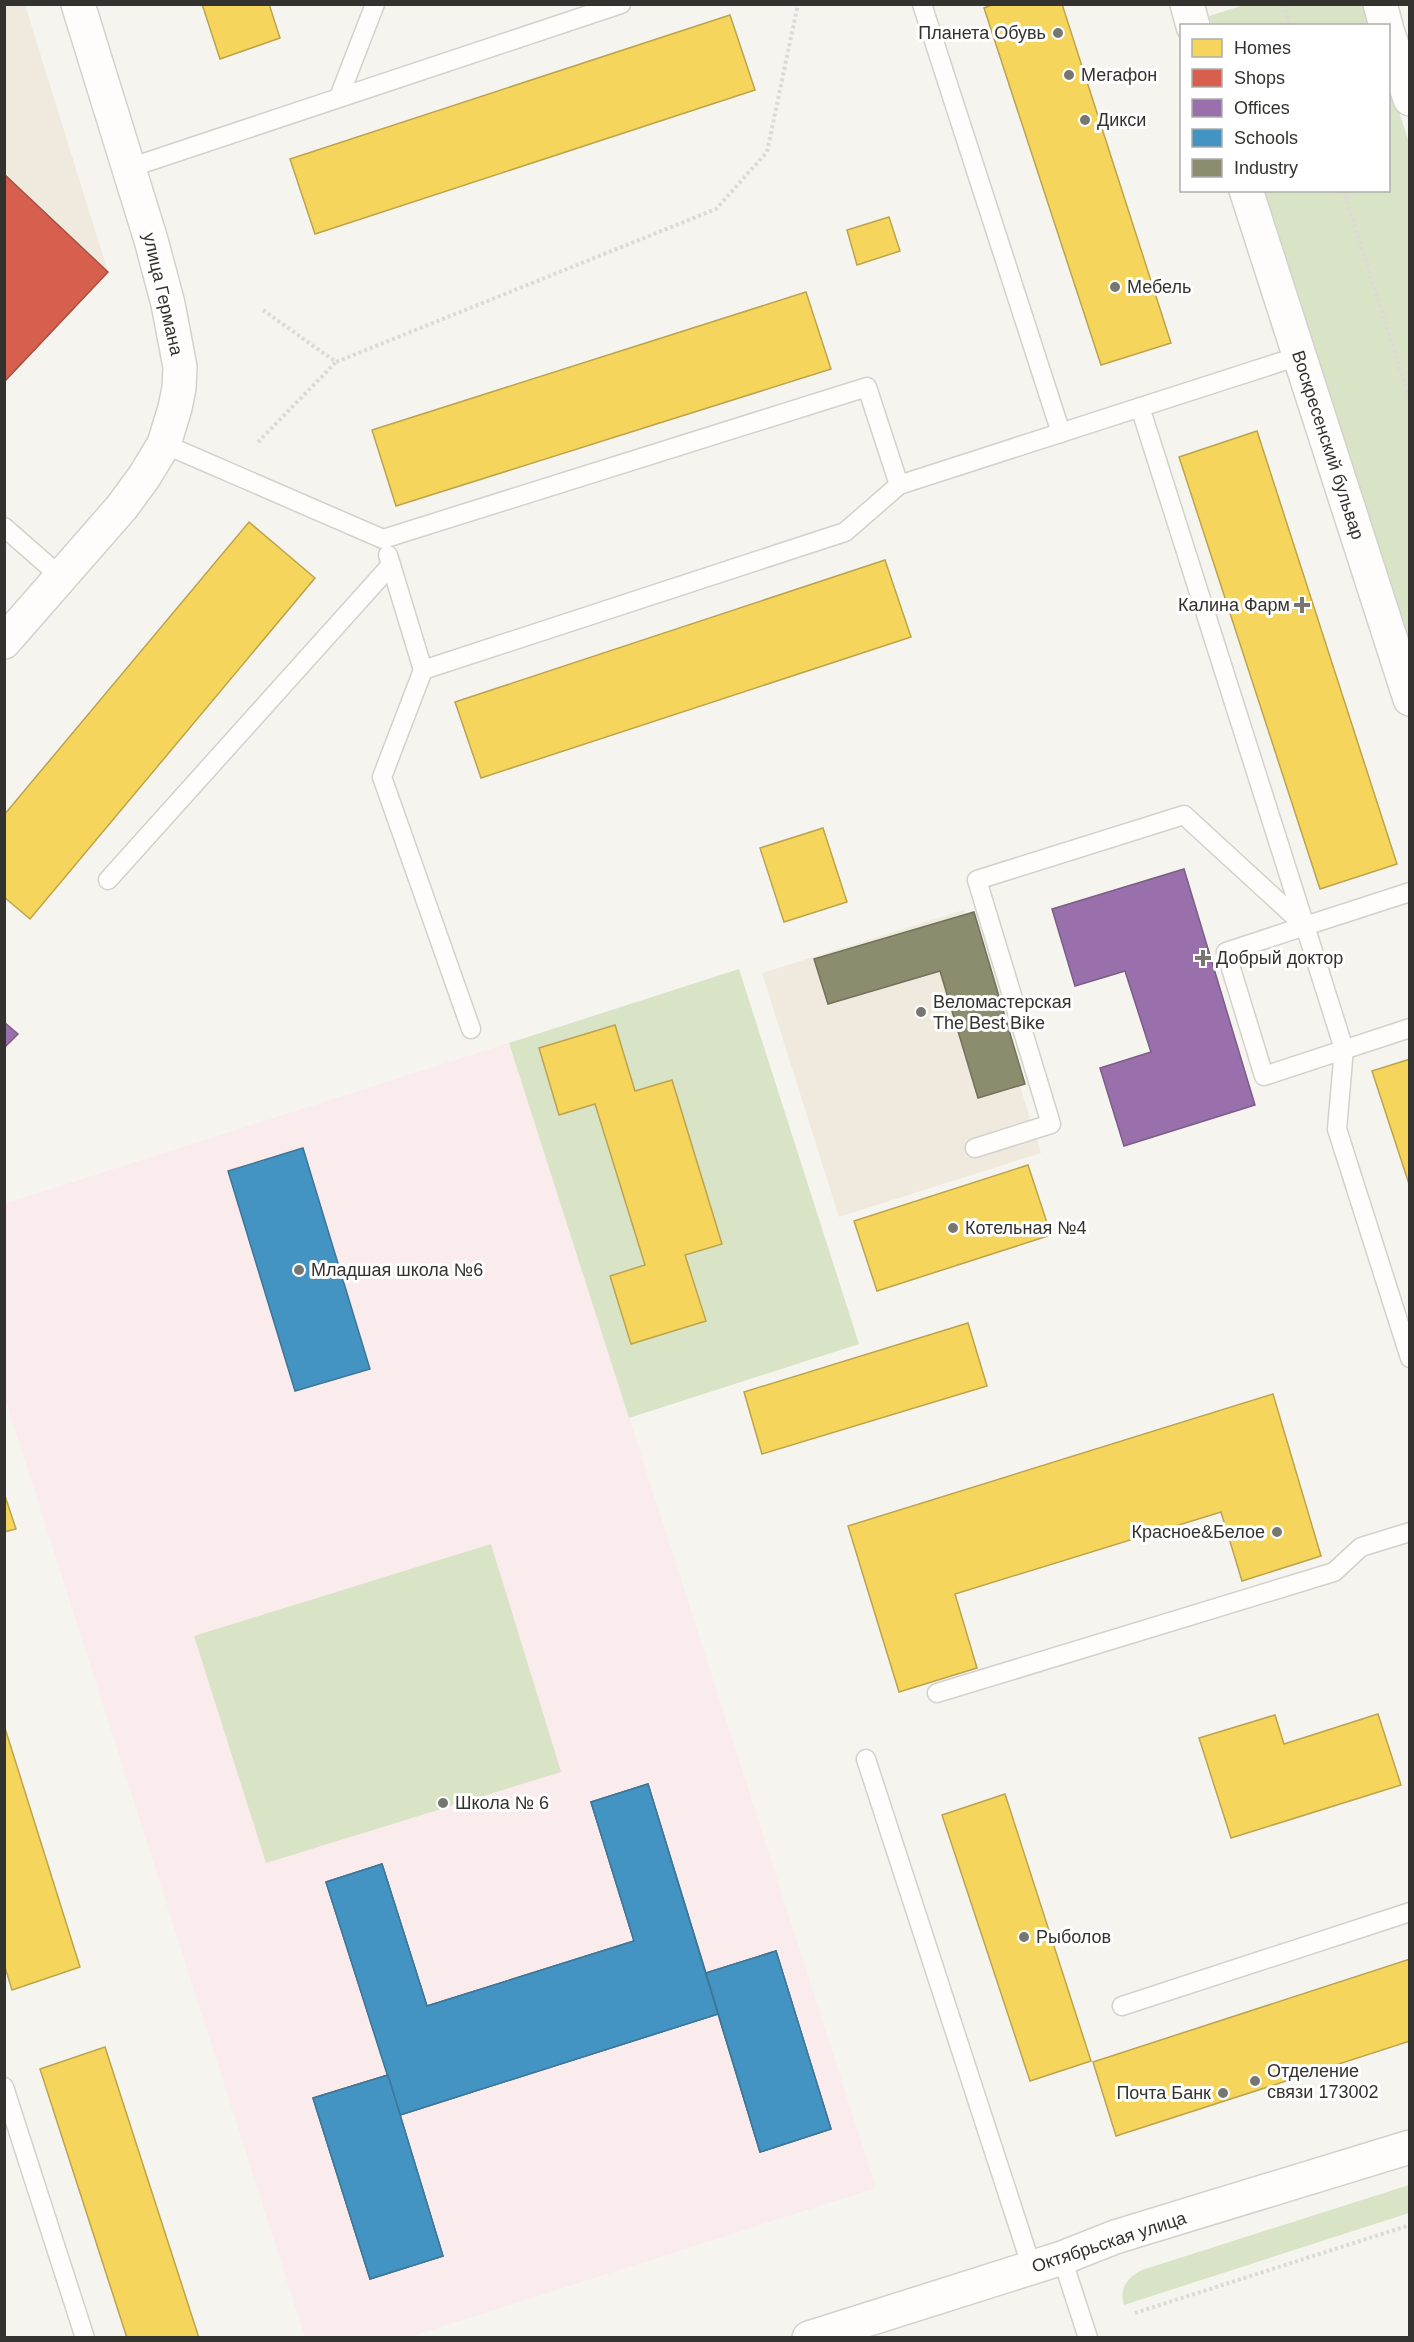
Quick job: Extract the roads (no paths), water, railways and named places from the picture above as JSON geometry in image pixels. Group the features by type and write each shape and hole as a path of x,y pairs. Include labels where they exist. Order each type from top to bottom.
{"main road":[{"name":"улица Германа","path":"4,642 122,507 164,444 176,408 180,368 168,304 78,4"},
{"path":"1187,4 1192,24"},
{"path":"1380,4 1385,24"},
{"path":"1390,36 1410,99"},
{"name":"Воскресенский бульвар","path":"1247,192 1410,699"},
{"name":"Октябрьская улица","path":"809,2337 1047,2263 1115,2237 1410,2147"}],"lane":[{"path":"339,97 375,4"},
{"path":"129,168 621,4"},
{"path":"922,4 1061,433"},
{"path":"423,670 845,532 899,485 1299,356"},
{"path":"164,444 383,539 867,387 899,485"},
{"path":"1140,407 1344,1049 1337,1129 1410,1358"},
{"path":"4,527 61,577"},
{"path":"383,539 423,670 382,777 471,1029"},
{"path":"108,880 391,565"},
{"path":"975,1148 1051,1124 977,880 1184,815 1305,926"},
{"path":"1410,892 1226,952 1264,1076 1410,1028"},
{"path":"937,1694 1334,1572 1361,1547 1410,1532"},
{"path":"866,1759 1047,2263 1088,2337"},
{"path":"1122,2006 1410,1912"},
{"path":"4,2087 85,2337"}],"place":[{"name":"Планета Обувь","path":"1058,33"},
{"name":"Мегафон","path":"1069,75"},
{"name":"Дикси","path":"1085,120"},
{"name":"Мебель","path":"1115,287"},
{"name":"Калина Фарм","path":"1302,605"},
{"name":"Добрый доктор","path":"1203,958"},
{"name":"Веломастерская The Best Bike","path":"921,1012"},
{"name":"Котельная №4","path":"953,1228"},
{"name":"Младшая школа №6","path":"299,1270"},
{"name":"Красное&Белое","path":"1277,1532"},
{"name":"Школа № 6","path":"443,1803"},
{"name":"Рыболов","path":"1024,1937"},
{"name":"Отделение связи 173002","path":"1255,2081"},
{"name":"Почта Банк","path":"1223,2093"}]}
